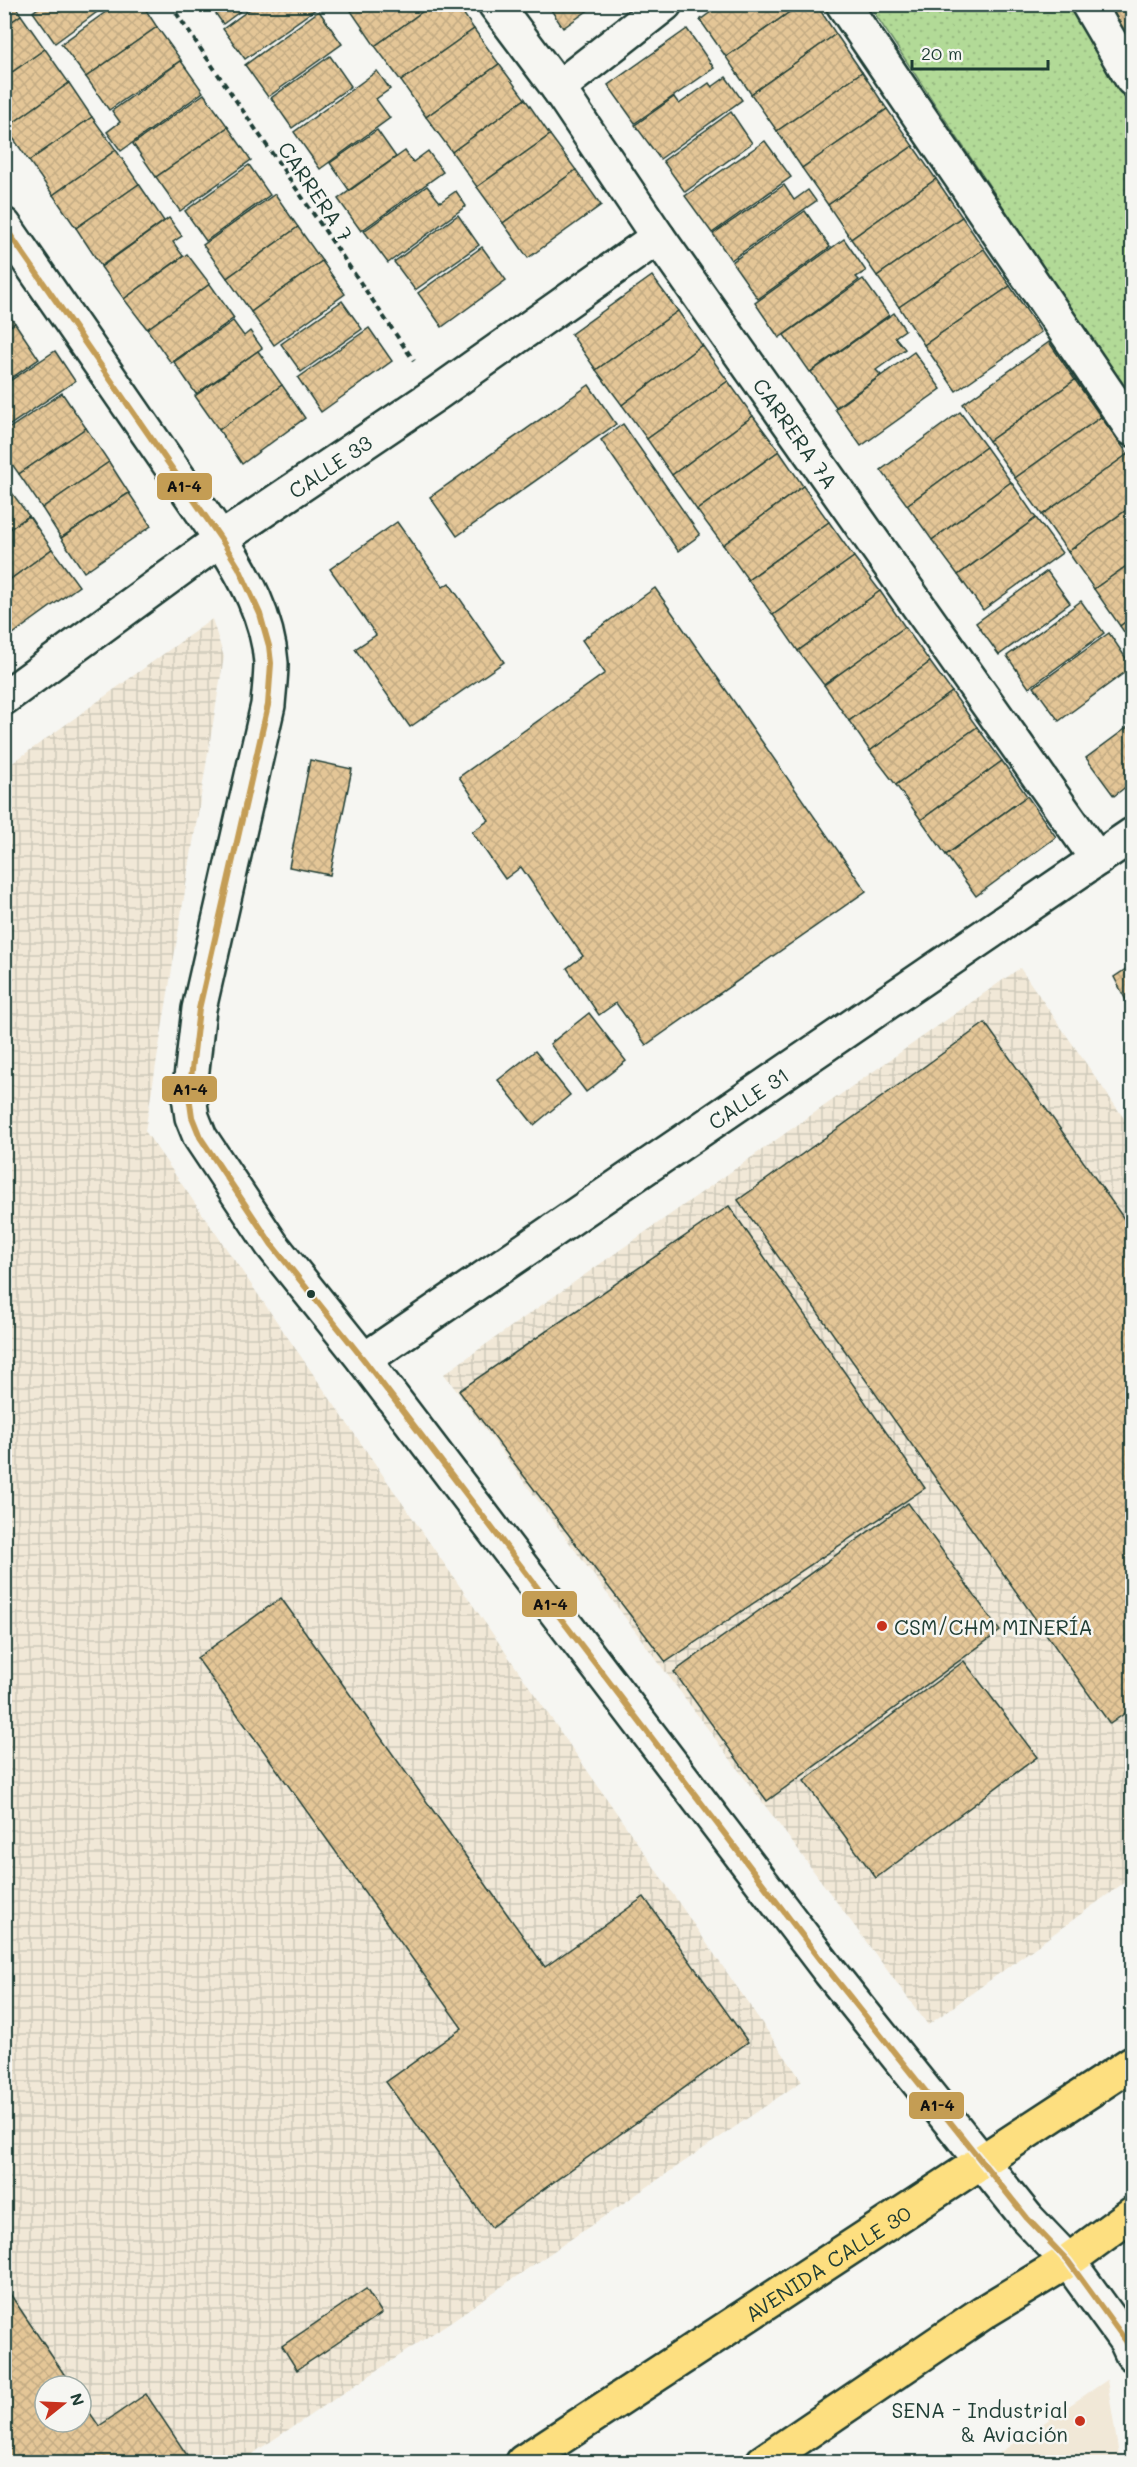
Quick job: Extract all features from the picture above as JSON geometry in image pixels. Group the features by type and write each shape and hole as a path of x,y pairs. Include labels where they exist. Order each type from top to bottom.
{"highway":[{"name":"AVENIDA CALLE 30","path":"524,2463 1132,2063"},
{"path":"763,2463 984,2312 1068,2261 1132,2214"}],"street":[{"name":"CARRERA 7A","path":"495,4 558,88 658,237 1097,859"},
{"path":"558,88 665,4"},
{"path":"843,4 1132,429"},
{"path":"1088,4 1132,79"},
{"path":"4,225 221,538 243,574 262,617 271,663 268,705 199,1009 189,1096 200,1137 272,1245 364,1360 830,1972 1027,2218 1068,2261 1126,2341 1132,2354"},
{"name":"CALLE 33","path":"4,698 221,538 436,394 658,237"},
{"name":"CALLE 31","path":"364,1360 1132,835"}],"path":[{"name":"CARRERA 7","path":"170,4 436,394"}],"shaded area":[{"path":"212,619 224,657 145,1131 802,2081 447,2324 240,2462 5,2462 4,769"},
{"name":"CSM/CHM MINERÍA","path":"1020,968 1132,1130 1132,1877 928,2025 444,1374"},
{"name":"SENA - Industrial & Aviación","path":"1107,2380 1120,2462 986,2462"}],"green space":[{"path":"869,5 1070,5 1132,110 1132,400"}],"building":[{"path":"4,4 14,4 21,15 4,27"},
{"path":"43,4 108,4 55,43 33,12"},
{"path":"117,4 142,4 157,27 86,77 61,44"},
{"path":"209,4 250,4 223,24"},
{"path":"257,4 315,4 317,8 245,59 223,29"},
{"path":"359,4 433,4 375,46 351,11"},
{"path":"433,4 457,4 474,29 401,81 375,46"},
{"path":"547,4 597,4 563,28"},
{"path":"722,4 801,4 726,57 700,20"},
{"path":"801,4 816,4 836,34 751,94 726,57"},
{"path":"1107,4 1132,4 1132,28 1125,33"},
{"path":"319,11 342,44 268,97 245,65"},
{"path":"21,15 45,49 4,78 4,27"},
{"path":"157,27 181,60 109,110 86,77"},
{"path":"474,29 499,64 426,117 401,81"},
{"path":"687,29 714,68 635,123 608,85"},
{"path":"836,34 862,72 777,131 751,94"},
{"path":"45,49 69,83 6,128 4,78"},
{"path":"330,56 351,86 292,128 271,98"},
{"path":"181,61 203,92 121,151 107,132 120,122 112,111"},
{"path":"499,64 525,99 452,152 426,117"},
{"path":"377,71 390,89 376,99 390,118 320,169 294,132"},
{"path":"862,72 887,109 802,168 777,131"},
{"path":"726,77 742,100 660,159 635,125 674,97 679,104 709,83 712,87"},
{"path":"69,83 92,117 29,161 6,128"},
{"path":"204,94 228,127 156,177 133,144"},
{"path":"525,99 550,135 477,187 452,152"},
{"path":"887,109 913,146 828,205 802,168"},
{"path":"731,112 752,143 685,192 663,161"},
{"path":"92,117 116,150 53,195 29,161"},
{"path":"228,127 251,160 180,211 156,177"},
{"path":"377,130 396,157 349,190 330,163"},
{"path":"550,135 576,170 503,223 477,187"},
{"path":"765,141 791,177 712,233 685,196"},
{"path":"913,146 936,179 851,239 828,205"},
{"path":"116,150 139,184 76,228 53,195"},
{"path":"405,151 413,162 428,151 443,172 361,231 338,199"},
{"path":"249,165 270,195 206,241 185,211"},
{"path":"576,170 601,205 528,258 503,223"},
{"path":"936,179 962,217 877,276 851,239"},
{"path":"139,184 164,221 101,266 76,228"},
{"path":"784,185 794,200 808,190 816,201 731,260 713,234"},
{"path":"427,186 440,202 456,191 466,206 388,263 364,231"},
{"path":"275,194 298,227 227,278 203,245"},
{"path":"805,211 830,247 758,299 732,262"},
{"path":"458,215 479,245 415,290 394,262"},
{"path":"962,217 984,249 899,307 877,276"},
{"path":"169,218 182,236 173,242 183,256 124,299 101,267"},
{"path":"298,227 322,261 251,312 227,278"},
{"path":"844,239 866,271 856,277 859,280 779,338 755,303"},
{"path":"482,247 506,280 442,327 418,293"},
{"path":"984,249 1010,286 924,345 899,307"},
{"path":"187,254 210,284 147,329 124,299"},
{"path":"322,261 345,294 274,345 251,312"},
{"path":"652,276 678,311 596,370 571,334"},
{"path":"863,279 889,315 810,372 784,335"},
{"path":"210,284 234,318 171,363 147,329"},
{"path":"1010,286 1041,332 956,391 924,345"},
{"path":"342,301 362,329 301,372 281,344"},
{"path":"4,309 15,323 4,330"},
{"path":"678,311 702,345 622,405 596,370"},
{"path":"894,313 905,330 895,337 905,349 876,370 881,375 836,407 811,372"},
{"path":"233,321 244,336 250,331 262,348 196,394 174,362"},
{"path":"15,323 39,359 4,383 4,330"},
{"path":"369,328 392,361 321,412 298,378"},
{"path":"1049,342 1075,380 989,441 963,404"},
{"path":"702,345 728,381 647,439 622,405"},
{"path":"55,351 75,381 4,429 4,385"},
{"path":"258,351 282,385 219,430 195,396"},
{"path":"914,352 941,389 861,446 835,409"},
{"path":"1075,380 1101,417 1015,478 989,441"},
{"path":"728,381 753,416 672,475 647,439"},
{"path":"282,385 305,418 242,464 219,430"},
{"path":"589,385 616,424 457,536 430,497"},
{"path":"62,393 86,428 19,474 4,453 4,432"},
{"path":"960,412 986,447 907,505 881,470"},
{"path":"753,416 779,451 697,510 672,475"},
{"path":"1101,417 1128,454 1042,515 1015,478"},
{"path":"623,424 700,535 678,551 601,440"},
{"path":"86,428 109,462 42,508 19,474"},
{"path":"986,447 1011,482 932,540 907,505"},
{"path":"779,451 803,486 723,545 697,510"},
{"path":"1128,454 1132,461 1132,506 1068,552 1042,515"},
{"path":"109,462 129,493 61,538 42,508"},
{"path":"4,482 29,516 4,533"},
{"path":"1011,482 1036,518 958,575 932,540"},
{"path":"803,486 829,522 748,580 723,545"},
{"path":"129,493 151,526 84,572 61,538"},
{"path":"1132,506 1132,562 1094,589 1068,552"},
{"path":"29,516 52,549 4,584 4,533"},
{"path":"1036,518 1062,553 983,610 958,575"},
{"path":"397,522 443,587 449,583 504,662 410,727 355,649 376,635 330,569"},
{"path":"829,522 854,557 773,615 748,580"},
{"path":"52,549 79,586 13,634 4,622 4,584"},
{"path":"854,557 880,591 798,651 773,615"},
{"path":"1132,562 1132,617 1120,626 1094,589"},
{"path":"1047,571 1070,603 999,655 976,623"},
{"path":"655,588 866,891 646,1045 616,1003 599,1015 567,968 583,956 521,867 505,879 472,832 489,820 459,777 605,673 582,640"},
{"path":"880,591 905,627 824,685 798,651"},
{"path":"1081,601 1104,633 1029,688 1007,656"},
{"path":"1132,617 1132,644 1120,626"},
{"path":"905,627 930,662 849,721 824,685"},
{"path":"1109,633 1132,667 1059,721 1034,687"},
{"path":"930,662 952,692 870,751 849,721"},
{"path":"952,692 977,727 896,785 870,751"},
{"path":"1132,724 1132,782 1114,796 1086,758"},
{"path":"977,727 1002,761 921,820 896,785"},
{"path":"310,760 352,769 330,875 289,867"},
{"path":"1002,761 1027,796 946,855 921,820"},
{"path":"1027,796 1056,837 976,896 946,855"},
{"path":"1132,965 1132,1012 1114,977"},
{"path":"589,1013 626,1061 586,1092 550,1044"},
{"path":"985,1023 1132,1230 1132,1708 1110,1724 738,1200"},
{"path":"535,1051 570,1095 534,1125 498,1080"},
{"path":"729,1206 925,1488 666,1662 459,1391"},
{"path":"908,1503 1000,1631 767,1801 674,1672"},
{"path":"281,1598 545,1967 644,1897 748,2042 491,2227 386,2082 462,2028 197,1658"},
{"path":"964,1661 1037,1757 876,1878 804,1781"},
{"path":"4,2285 64,2374 33,2374 33,2434 93,2434 93,2417 99,2426 146,2394 191,2461 188,2462 4,2462"},
{"path":"366,2289 382,2313 297,2370 282,2346"}],"transit line":[{"name":"A1-4","path":"4,226 221,539 239,568 260,614 269,646 271,663 268,705 199,1009 189,1096 192,1117 200,1137 272,1245 364,1360 830,1972 1027,2218 1068,2261 1126,2341 1132,2354"}],"place":[{"name":"CSM/CHM MINERÍA","path":"882,1626"},
{"name":"SENA - Industrial & Aviación","path":"1080,2421"}]}
